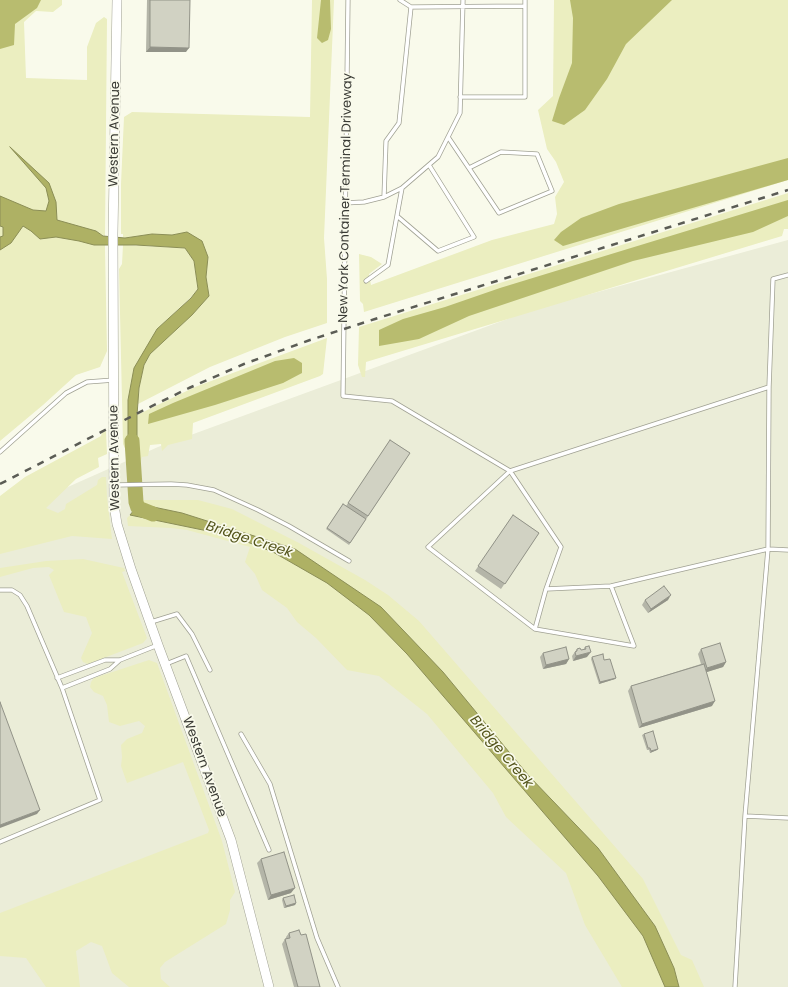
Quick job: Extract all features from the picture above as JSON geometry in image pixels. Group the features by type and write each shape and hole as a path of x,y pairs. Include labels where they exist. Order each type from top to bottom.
{"street":[{"name":"Western Avenue","path":"117,0 113,234 114,505 131,570 231,840 269,987"}],"lane":[{"name":"New York Container Terminal Driveway","path":"348,0 344,203 343,396 392,401 510,471"},
{"path":"400,0 411,7 525,6"},
{"path":"344,203 364,202 384,197 402,188 438,157 460,113 463,0"},
{"path":"460,97 525,97 525,0"},
{"path":"384,197 386,141 399,123 411,7"},
{"path":"448,137 499,213 552,191 537,154 501,152 469,168"},
{"path":"397,216 438,251 474,237 429,165"},
{"path":"366,281 388,265 402,188"},
{"path":"735,987 745,816 768,549 769,387 773,279 788,275"},
{"path":"0,452 66,393 87,382 114,380"},
{"path":"611,586 634,646 535,629 428,547 510,471 769,387"},
{"path":"510,471 560,547 535,629"},
{"path":"114,485 187,485 224,494 289,526 348,561"},
{"path":"546,589 611,586 768,549 788,550"},
{"path":"0,590 12,590 20,595 27,606 62,688 100,800 0,842"},
{"path":"150,622 177,614 192,634 210,670"},
{"path":"62,688 110,669 120,660 158,645"},
{"path":"165,664 186,656 269,850"},
{"path":"57,678 106,660 120,660"},
{"path":"241,734 270,784 317,938 338,987"},
{"path":"745,816 788,818"}],"shaded area":[{"path":"0,0 62,0 62,5 53,12 36,11 24,22 26,78 87,80 87,47 96,23 104,17 107,19 105,236 100,234 100,245 105,245 107,351 100,367 76,375 0,441"},
{"path":"0,0 41,0 37,8 15,24 14,45 0,49"},
{"path":"312,0 334,0 324,238 327,279 327,323 285,337 210,367 138,404 139,388 144,366 150,354 192,315 209,296 206,277 208,257 187,232 172,235 152,234 125,238 123,237 123,234 121,234 121,184 124,117 132,112 310,117"},
{"path":"321,0 330,0 331,29 328,40 322,43 317,38"},
{"path":"554,0 788,0 788,180 364,312 363,304 360,301 359,254 371,257 382,264 369,274 371,285 492,240 554,224 557,214 555,197 564,182 556,162 547,149 538,110 553,96"},
{"path":"570,0 672,0 626,44 607,79 585,110 564,125 552,121 572,63 573,18"},
{"path":"788,158 788,180 563,246 554,240 561,232 581,218 619,204"},
{"path":"788,193 788,229 784,229 782,236 366,362 365,377 362,377 358,365 359,327"},
{"path":"788,200 788,216 753,232 633,261 469,316 419,339 379,346 379,330 403,319"},
{"path":"788,240 788,987 0,987 0,517 158,447 532,310"},
{"path":"123,245 185,248 194,261 198,289 157,329 128,400 128,455 123,444 119,269 122,264"},
{"path":"327,338 323,374 193,423 192,439 168,445 162,451 161,444 150,445 148,456 142,457 139,469 137,467 137,415 195,387"},
{"path":"294,358 302,363 302,373 283,383 215,405 148,424 149,414 173,403 275,361"},
{"path":"106,431 107,454 98,458 99,467 76,479 46,508 58,513 65,509 66,504 97,485 98,480 102,477 106,477 112,539 72,536 0,554 0,496 25,477 101,436 102,433"},
{"path":"144,500 198,500 232,509 299,543 365,580 388,595 419,621 643,879 681,955 692,960 704,987 679,987 674,968 528,775 443,672 295,549 182,513 139,504"},
{"path":"130,515 232,536 273,552 327,583 369,615 407,654 598,876 644,936 665,987 622,987 585,925 566,873 506,817 493,793 427,714 379,676 347,670 316,638 297,622 287,608 262,590 255,574 245,562 250,547 187,530 128,526 127,518"},
{"path":"83,559 124,568 125,571 122,572 147,638 143,643 88,664 83,662 81,658 92,633 86,617 64,612 49,575 54,570 49,567 33,568 0,577 0,568 46,561"},
{"path":"149,660 157,663 222,841 235,892 230,900 230,910 226,924 165,962 160,968 161,979 170,987 129,987 112,973 102,946 91,942 76,951 80,987 46,987 26,958 0,956 0,913 208,833 209,830 183,762 127,783 121,766 121,745 127,739 142,733 145,726 139,721 120,726 109,722 107,705 103,696 94,692 90,687 94,678"}],"water":[{"path":"10,147 49,183 56,202 57,220 96,231 103,236 125,238 152,234 172,235 187,232 202,241 208,257 206,277 209,296 192,315 150,354 144,365 139,388 137,415 137,467 128,455 128,400 134,368 157,329 191,298 198,289 194,261 185,248 136,245 94,245 56,237 40,239 23,226 11,243 0,250 0,237 3,236 3,227 0,226 0,196 33,210 46,211 49,201 46,188"},
{"path":"139,504 182,513 295,549 381,607 443,672 528,775 598,848 655,926 674,968 679,987 665,987 643,936 598,876 407,654 369,615 327,583 273,552 232,536 130,515"}],"building":[{"path":"150,0 190,0 189,48 150,47"},
{"path":"390,440 410,453 368,516 348,503"},
{"path":"343,504 366,519 350,543 327,528"},
{"path":"513,515 539,533 505,584 478,566"},
{"path":"664,586 671,595 651,609 645,600"},
{"path":"720,643 726,662 707,668 701,649"},
{"path":"589,646 591,652 576,656 575,652 577,649 586,649 585,647"},
{"path":"566,647 569,659 546,665 543,653"},
{"path":"603,654 604,660 610,659 616,678 600,682 592,657"},
{"path":"704,664 715,701 642,724 631,686"},
{"path":"0,702 40,810 0,825"},
{"path":"653,731 658,749 651,751 650,748 648,748 644,734"},
{"path":"284,852 295,888 271,895 261,859"},
{"path":"294,895 296,903 286,906 283,898"},
{"path":"299,930 301,935 306,934 320,987 298,987 285,939 290,938 289,933"}],"waterway":[{"name":"Bridge Creek","path":"132,441 136,502 138,508 153,514"}],"railway":[{"path":"0,484 144,410 244,364 310,340 375,319 788,190"}]}
